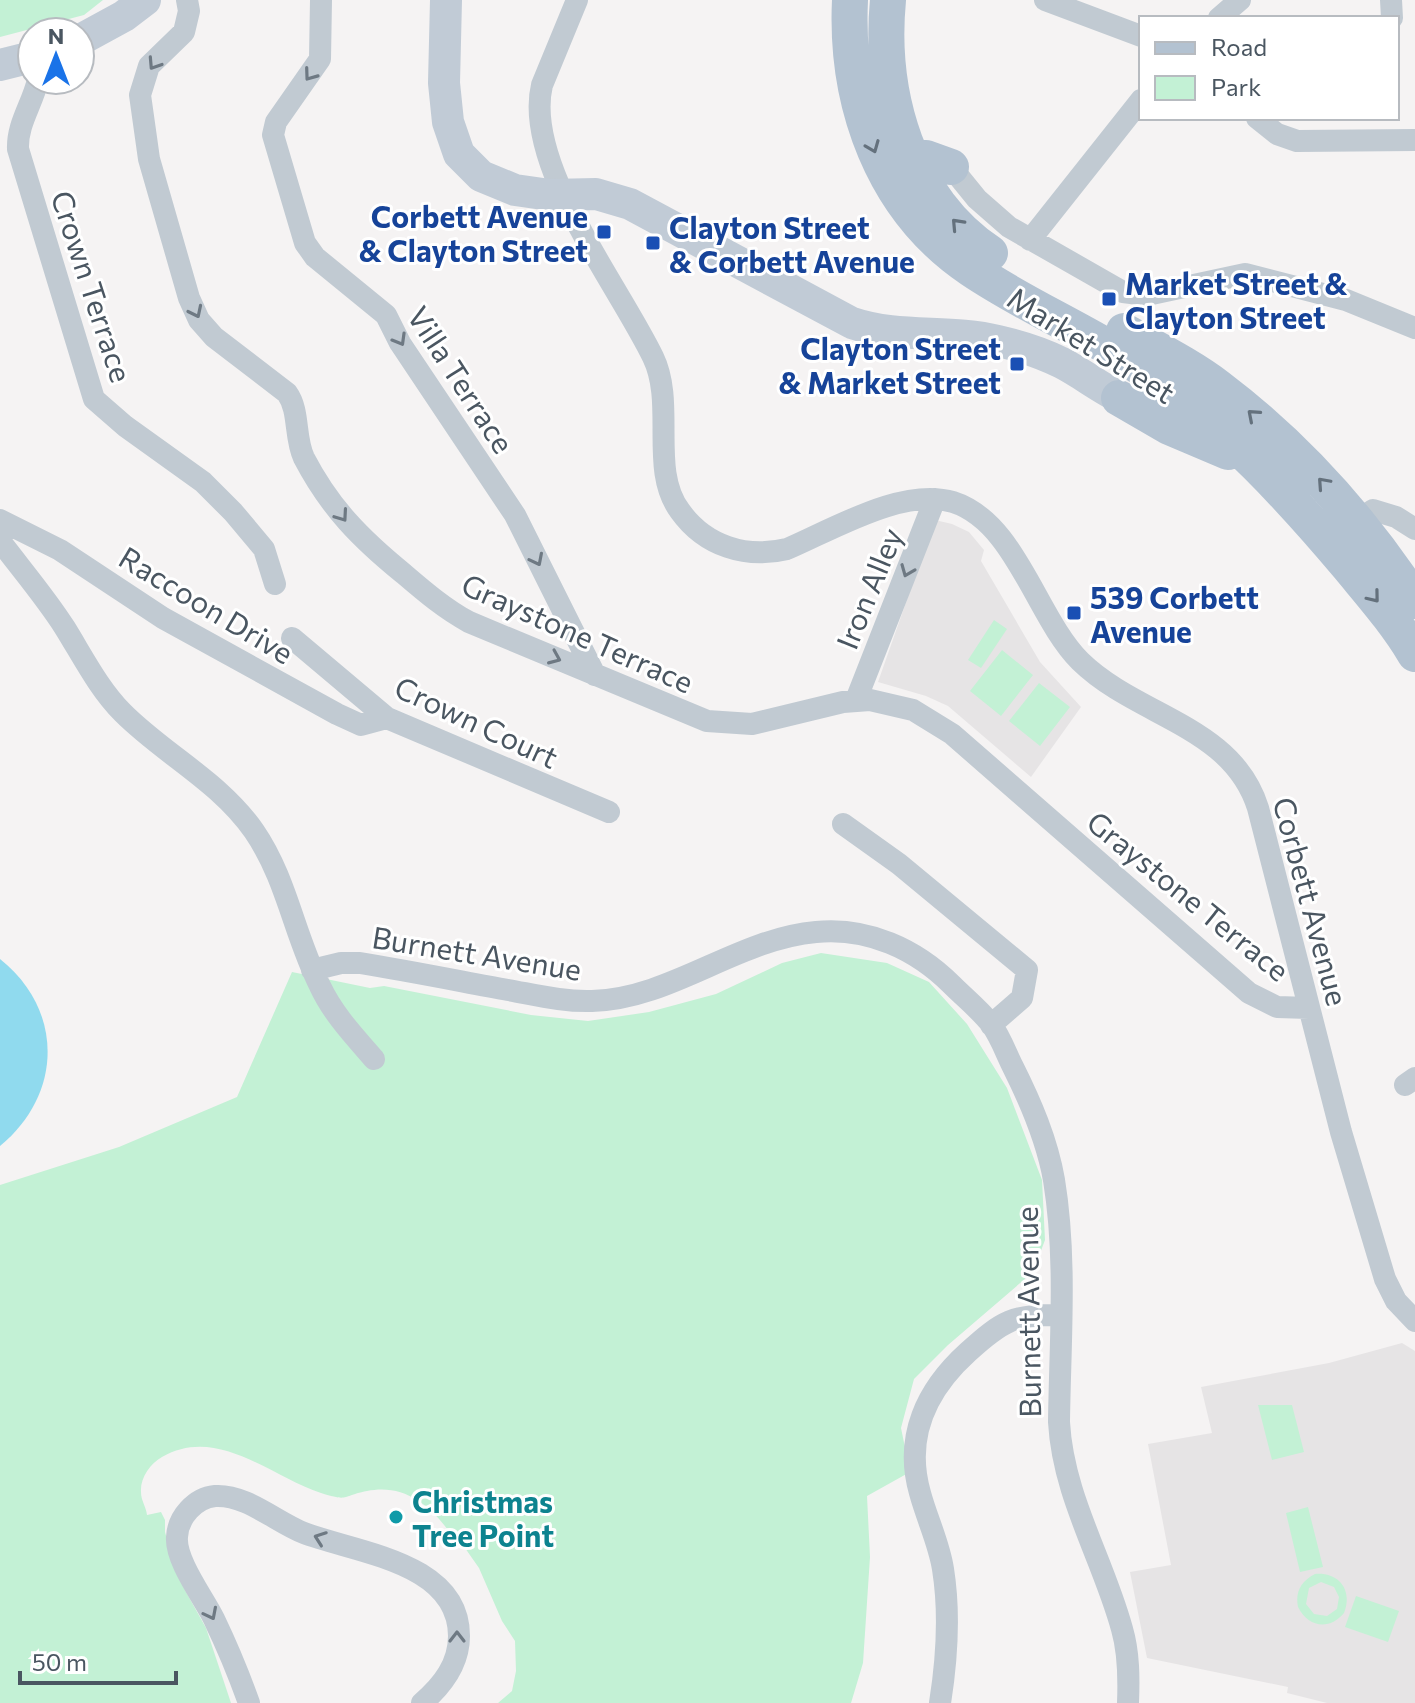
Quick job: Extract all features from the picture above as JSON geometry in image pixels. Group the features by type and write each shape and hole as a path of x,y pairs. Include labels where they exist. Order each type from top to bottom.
{"main road":[{"path":"96,31 145,0"},
{"path":"446,0 445,104 452,138 459,154 481,176 497,184 535,194 596,194 630,204 852,323 883,331 996,340 1063,364 1169,427 1216,446 1264,472"},
{"name":"Market Street","path":"850,0 852,72 864,123 883,171 911,213 969,268 1135,363 1235,400 1279,438 1343,532 1388,615 1415,654"},
{"name":"Market Street","path":"888,0 886,44 896,115 911,158 950,217 982,248 1181,379 1264,472 1343,532 1415,601"},
{"path":"911,158 926,158 951,167"},
{"path":"1119,398 1151,406 1167,398 1181,379"}],"street":[{"name":"Graystone Terrace","path":"187,0 189,11 184,32 149,66 140,95 149,159 189,298 199,320 214,337 287,393 293,404 299,443 305,459 345,521 366,543 457,615 680,712 723,724 752,724 856,700 898,705 940,725 1249,993 1277,1007 1309,1008"},
{"name":"Villa Terrace","path":"321,0 319,62 276,122 273,135 305,243 315,257 386,315 400,343 515,515 595,675"},
{"name":"Corbett Avenue","path":"577,0 539,99 545,146 564,195 662,377 666,469 670,492 679,511 699,532 718,544 742,552 769,553 787,549 896,503 920,498 955,503 988,523 1002,540 1068,647 1094,673 1123,694 1211,742 1242,774 1258,808 1341,1132 1385,1279 1396,1301 1415,1321"},
{"path":"1045,0 1139,35"},
{"path":"1221,16 1240,0"},
{"name":"Crown Terrace","path":"34,96 17,133 18,149 94,399 125,426 203,482 233,512 264,549 275,584"},
{"path":"1030,240 1139,103"},
{"path":"1260,120 1277,134 1297,141 1406,140 1397,120"},
{"path":"951,167 992,214 1030,240 1123,292 1147,295 1245,274 1346,300 1415,328"},
{"name":"Iron Alley","path":"856,700 935,499"},
{"path":"1343,532 1373,510 1383,511 1415,529"},
{"name":"Raccoon Drive","path":"0,520 60,550 163,618 337,714 361,725 387,718"},
{"path":"0,541 49,604 86,665 120,711 210,783 251,826 280,878 312,970 338,1017 374,1059"},
{"name":"Crown Court","path":"292,638 387,718 609,812"},
{"path":"843,824 899,864 1027,970 1022,998 991,1025"},
{"name":"Burnett Avenue","path":"312,970 341,963 360,963 545,997 592,1001 639,993 780,938 845,932 885,941 912,953 947,980 991,1025 1041,1129 1054,1178 1060,1232 1059,1422 1063,1459 1122,1629 1130,1672 1128,1703"},
{"path":"940,1703 946,1651 946,1600 943,1566 917,1480 915,1448 919,1419 945,1376 989,1334 1022,1316 1060,1315"},
{"path":"249,1703 222,1637 182,1560 177,1544 178,1528 186,1513 199,1501 210,1497 235,1498 301,1531 406,1566 438,1586 456,1619 459,1645 444,1681 422,1703"}],"shaded area":[{"path":"935,520 969,532 984,550 981,561 1040,662 1081,707 1031,777 948,706 878,682"},
{"path":"1402,1343 1415,1351 1415,1703 1327,1703 1287,1693 1288,1687 1147,1658 1130,1572 1171,1565 1148,1444 1212,1433 1201,1387 1329,1363"}],"green space":[{"path":"0,0 103,0 80,16 16,16 16,33 0,37"},
{"path":"994,620 1007,629 981,668 968,660"},
{"path":"1002,650 1033,675 1001,716 970,691"},
{"path":"1039,683 1070,707 1040,746 1009,721"},
{"path":"821,953 887,963 929,982 967,1024 1007,1088 1042,1180 1045,1240 1033,1272 948,1345 914,1379 901,1428 910,1472 867,1496 870,1557 863,1663 851,1703 498,1703 512,1691 516,1671 515,1641 502,1621 479,1568 465,1548 466,1535 452,1536 427,1507 406,1494 381,1489 345,1497 330,1496 243,1457 203,1447 183,1449 158,1460 144,1477 141,1495 147,1515 161,1512 165,1520 173,1561 206,1628 231,1703 0,1703 0,1185 119,1147 237,1097 292,972 370,988 384,986 531,1015 588,1021 649,1012 716,994 782,963"},
{"path":"1258,1405 1292,1405 1304,1452 1272,1460"},
{"path":"1308,1507 1323,1567 1300,1572 1286,1513"},
{"path":"1324,1574 1342,1584 1347,1597 1344,1613 1338,1619 1319,1624 1302,1614 1297,1602 1298,1592 1310,1577","holes":["1321,1582 1334,1587 1339,1597 1337,1609 1327,1616 1314,1614 1306,1604 1309,1588"]},
{"path":"1356,1596 1399,1611 1388,1642 1345,1627"}],"water":[{"path":"0,959 21,980 36,1002 45,1027 48,1052 45,1077 36,1102 21,1125 0,1146"}],"place":[{"name":"Corbett Avenue & Clayton Street","path":"604,232"},
{"name":"Clayton Street & Corbett Avenue","path":"653,243"},
{"name":"Market Street & Clayton Street","path":"1109,299"},
{"name":"Clayton Street & Market Street","path":"1017,364"},
{"name":"539 Corbett Avenue","path":"1074,613"},
{"name":"Christmas Tree Point","path":"396,1517"}]}
